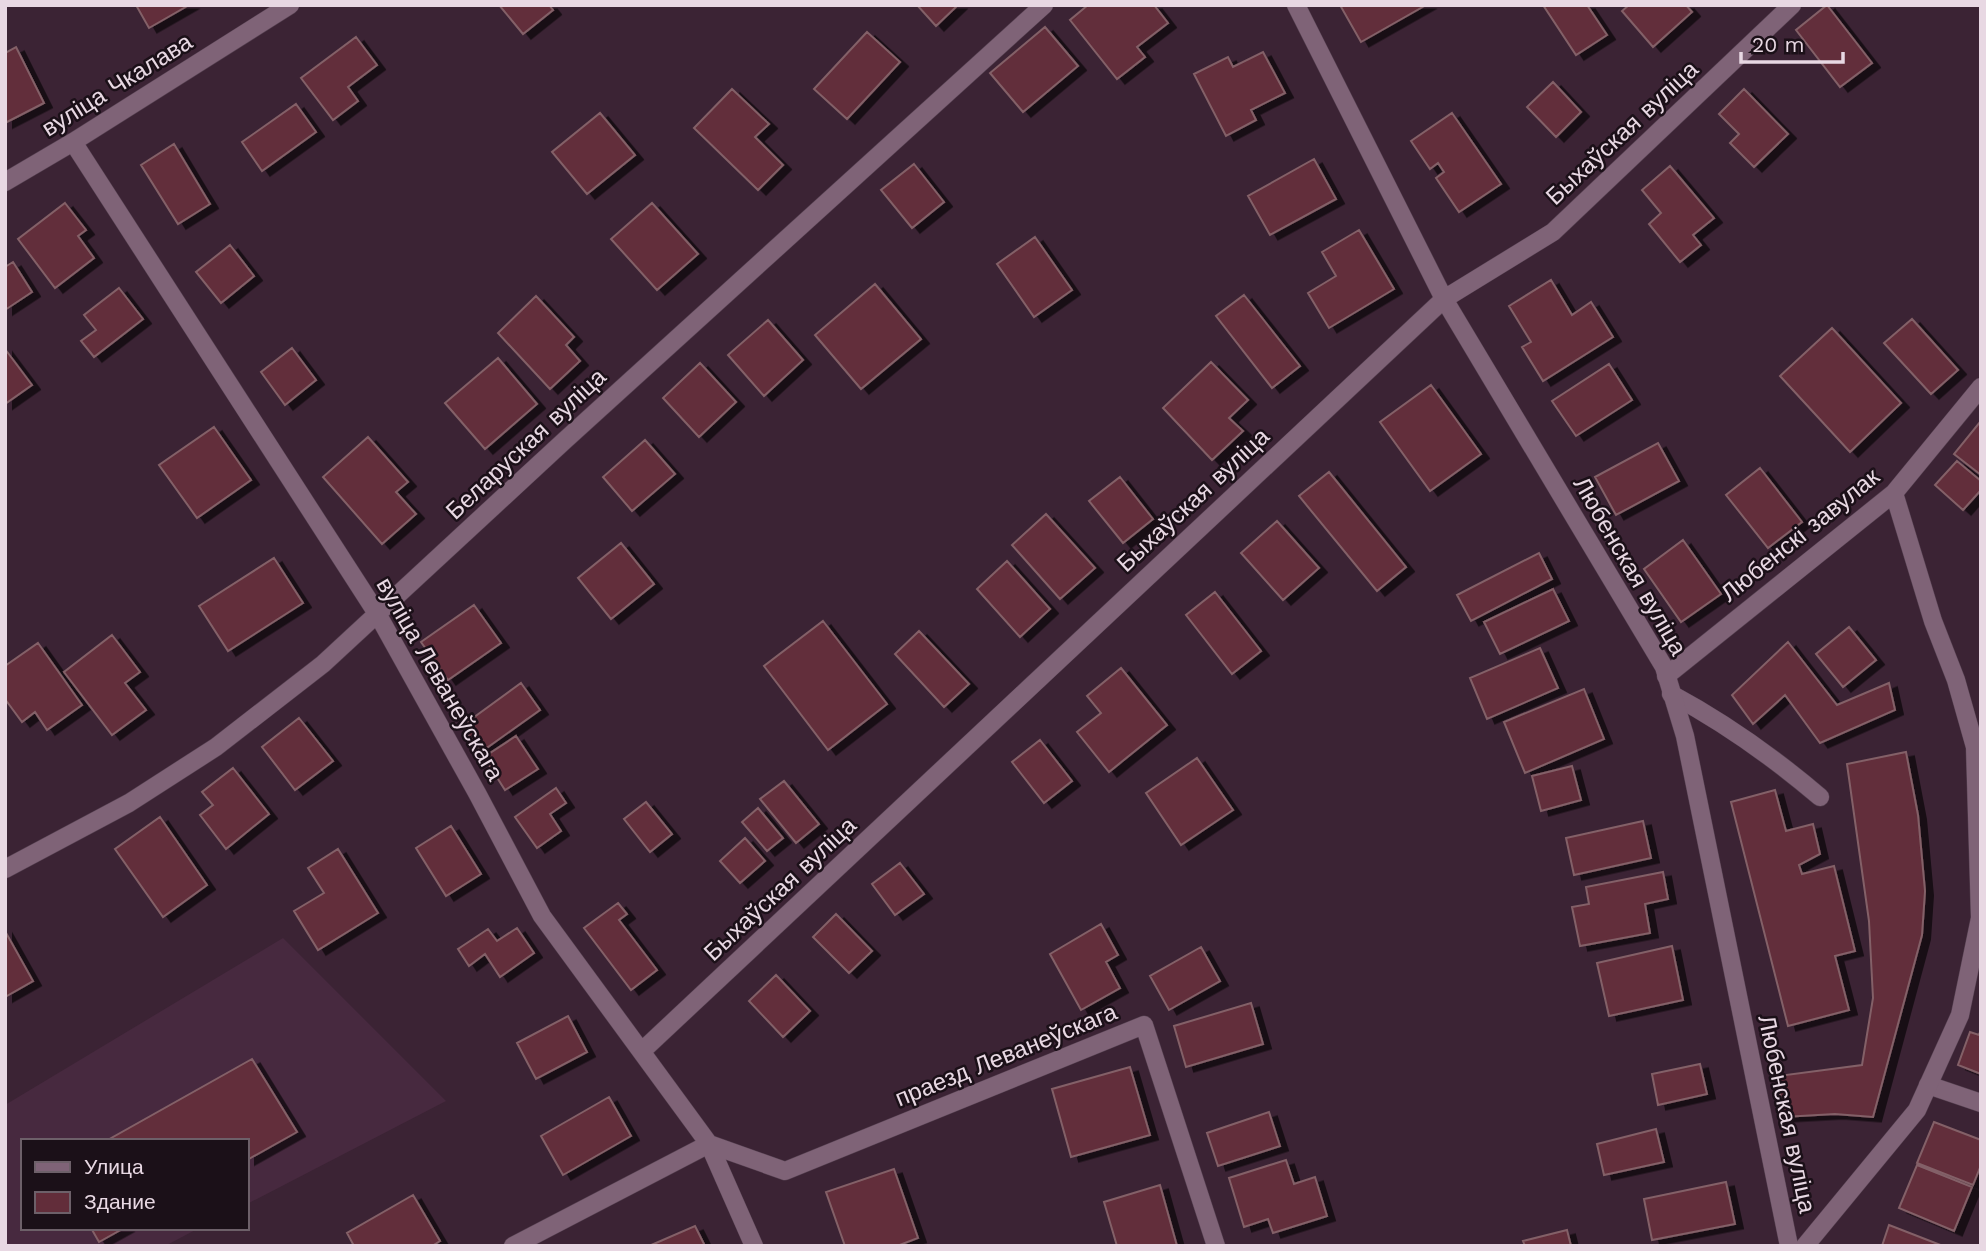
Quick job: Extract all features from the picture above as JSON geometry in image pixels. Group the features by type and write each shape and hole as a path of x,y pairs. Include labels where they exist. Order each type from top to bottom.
{"street":[{"name":"вуліца Чкалава","path":"5,182 290,5"},
{"name":"Беларуская вуліца","path":"5,869 129,803 216,747 323,664 1044,5"},
{"name":"Любенская вуліца","path":"1296,5 1444,299 1664,667 1685,736 1789,1246"},
{"name":"Быхаўская вуліца","path":"642,1051 1444,299 1553,232 1793,5"},
{"name":"вуліца Леванеўскага","path":"73,142 378,615 542,916 709,1144 754,1246"},
{"name":"Любенскі завулак","path":"1668,685 1894,493 1981,387"},
{"name":"Любенская вуліца","path":"1805,1246 1917,1110 1960,1015 1980,918 1978,748 1933,621 1894,493"},
{"path":"1668,685 1776,760 1820,797"},
{"name":"праезд Леванеўскага","path":"709,1144 785,1171 1144,1025 1216,1246"},
{"path":"1928,1085 1981,1103"},
{"path":"513,1246 709,1144"}],"shaded area":[{"path":"283,938 446,1101 248,1203 248,1139 21,1139 21,1230 195,1230 165,1246 5,1246 5,1105"}],"building":[{"path":"136,5 189,5 149,28"},
{"path":"499,5 549,5 553,10 523,34"},
{"path":"917,5 958,5 936,26"},
{"path":"1088,5 1154,5 1168,23 1137,47 1145,57 1117,79 1070,20"},
{"path":"1340,5 1426,5 1361,42"},
{"path":"1543,5 1587,5 1607,35 1576,55"},
{"path":"1629,5 1686,5 1692,12 1653,47 1622,11"},
{"path":"1827,5 1872,63 1840,87 1796,30"},
{"path":"1045,27 1078,66 1023,112 990,73"},
{"path":"867,32 900,62 847,119 814,89"},
{"path":"356,37 377,65 348,87 358,101 333,120 301,78"},
{"path":"16,47 44,103 5,123 5,53"},
{"path":"1263,52 1285,93 1251,110 1256,120 1226,136 1194,74 1228,57 1233,67"},
{"path":"1553,82 1581,112 1556,137 1527,107"},
{"path":"732,89 769,124 755,137 783,165 758,190 694,128"},
{"path":"1744,89 1788,134 1754,167 1730,143 1739,134 1719,114"},
{"path":"296,104 316,132 262,171 242,142"},
{"path":"600,113 635,155 587,194 552,152"},
{"path":"1452,113 1501,184 1459,212 1436,178 1444,172 1438,163 1430,169 1411,141"},
{"path":"174,144 210,204 178,224 141,165"},
{"path":"1314,159 1336,199 1270,235 1248,196"},
{"path":"914,164 944,202 912,228 881,190"},
{"path":"1670,166 1714,218 1693,235 1701,245 1680,262 1649,224 1661,213 1642,190"},
{"path":"65,203 86,230 78,236 94,258 55,288 18,239"},
{"path":"652,203 698,254 657,290 611,239"},
{"path":"1359,230 1394,289 1329,328 1308,293 1336,276 1322,252"},
{"path":"1035,237 1072,290 1034,317 997,264"},
{"path":"230,245 254,276 221,303 196,272"},
{"path":"13,262 32,292 5,310 5,267"},
{"path":"1551,280 1572,315 1591,302 1613,337 1543,381 1522,347 1531,342 1509,306"},
{"path":"875,284 921,339 861,389 815,335"},
{"path":"119,288 143,319 94,357 81,341 96,330 84,315"},
{"path":"1244,295 1300,366 1272,388 1216,316"},
{"path":"536,296 574,337 566,345 580,361 550,389 498,333"},
{"path":"1912,319 1958,370 1931,394 1884,343"},
{"path":"768,320 803,360 764,396 728,355"},
{"path":"1832,328 1901,403 1850,452 1780,376"},
{"path":"292,348 316,380 285,405 261,372"},
{"path":"5,349 32,385 5,404"},
{"path":"498,358 537,404 485,449 445,403"},
{"path":"1211,362 1248,400 1229,418 1243,431 1212,460 1163,408"},
{"path":"700,363 736,402 699,437 663,398"},
{"path":"1609,364 1632,400 1576,436 1552,401"},
{"path":"1431,385 1481,454 1430,491 1380,422"},
{"path":"1981,423 1981,475 1954,454"},
{"path":"214,427 251,480 197,518 159,465"},
{"path":"368,437 408,482 396,492 416,514 382,544 323,477"},
{"path":"645,440 675,474 632,511 603,477"},
{"path":"1658,443 1679,481 1616,515 1595,477"},
{"path":"1957,461 1981,481 1981,490 1963,510 1935,485"},
{"path":"1760,468 1802,522 1768,548 1726,495"},
{"path":"1329,472 1406,567 1377,591 1299,496"},
{"path":"1120,477 1153,519 1123,543 1089,501"},
{"path":"1046,514 1095,568 1060,599 1012,545"},
{"path":"1277,521 1319,568 1283,600 1241,553"},
{"path":"1683,540 1721,594 1681,622 1644,569"},
{"path":"621,543 654,584 611,619 578,578"},
{"path":"1539,553 1552,579 1471,621 1457,595"},
{"path":"274,558 303,603 228,651 199,606"},
{"path":"1007,561 1050,609 1020,637 977,589"},
{"path":"1553,589 1569,621 1500,654 1484,622"},
{"path":"1215,592 1261,651 1232,674 1186,615"},
{"path":"474,605 501,643 448,680 421,642"},
{"path":"823,621 887,704 828,750 764,666"},
{"path":"1849,627 1876,660 1843,687 1816,654"},
{"path":"919,631 969,684 944,707 895,654"},
{"path":"112,635 140,672 125,683 146,710 112,735 64,672"},
{"path":"1788,642 1837,705 1889,683 1895,710 1820,743 1785,695 1753,724 1732,695"},
{"path":"38,643 82,705 47,730 35,712 22,722 5,699 5,666"},
{"path":"1540,648 1558,688 1487,719 1470,678"},
{"path":"1121,668 1167,725 1109,772 1077,732 1101,713 1087,696"},
{"path":"521,683 540,710 481,752 462,726"},
{"path":"1584,689 1604,739 1525,773 1504,722"},
{"path":"299,718 333,761 295,790 262,747"},
{"path":"516,736 538,769 505,790 484,757"},
{"path":"1040,740 1072,781 1044,803 1012,762"},
{"path":"1906,752 1918,815 1925,891 1922,935 1873,1117 1835,1114 1783,1117 1778,1076 1862,1065 1873,998 1869,921 1847,764"},
{"path":"1197,758 1233,810 1181,845 1146,793"},
{"path":"1572,766 1581,800 1541,811 1532,776"},
{"path":"233,768 269,814 226,849 200,815 213,805 202,792"},
{"path":"784,781 819,824 796,843 760,799"},
{"path":"556,788 566,803 550,814 561,831 537,848 515,817"},
{"path":"1775,790 1786,831 1813,824 1820,854 1799,865 1802,874 1834,866 1855,951 1835,956 1849,1010 1788,1026 1731,802"},
{"path":"646,802 672,834 650,852 624,819"},
{"path":"758,808 783,838 767,851 742,822"},
{"path":"160,817 207,885 163,917 115,849"},
{"path":"1643,821 1651,858 1574,875 1566,838"},
{"path":"451,826 481,874 446,896 416,848"},
{"path":"745,838 765,861 740,883 720,861"},
{"path":"338,849 378,913 318,950 294,911 324,893 308,868"},
{"path":"900,863 924,894 895,915 872,884"},
{"path":"1663,872 1668,899 1645,904 1650,933 1580,946 1572,907 1589,904 1586,887"},
{"path":"618,903 627,914 619,920 657,970 631,990 584,928"},
{"path":"836,914 872,951 849,973 813,937"},
{"path":"1101,924 1118,955 1106,962 1120,988 1081,1010 1050,954"},
{"path":"517,928 534,953 500,977 485,954 469,966 458,949 488,929 497,941"},
{"path":"5,931 33,981 5,997"},
{"path":"1672,946 1683,1000 1609,1016 1597,963"},
{"path":"1201,947 1220,981 1169,1010 1150,976"},
{"path":"776,975 810,1011 783,1037 749,1001"},
{"path":"1251,1003 1263,1044 1186,1067 1174,1026"},
{"path":"568,1016 587,1052 536,1079 517,1043"},
{"path":"1981,1029 1981,1074 1958,1065 1970,1032 1979,1035"},
{"path":"252,1059 297,1132 248,1159 248,1139 110,1139"},
{"path":"1700,1064 1707,1094 1658,1105 1652,1074"},
{"path":"1130,1067 1150,1135 1071,1157 1052,1089"},
{"path":"609,1097 631,1136 563,1175 541,1136"},
{"path":"1269,1112 1280,1146 1218,1166 1207,1133"},
{"path":"1934,1122 1981,1140 1981,1165 1973,1185 1917,1163"},
{"path":"1656,1129 1664,1162 1604,1175 1597,1144"},
{"path":"1286,1160 1294,1184 1315,1177 1327,1216 1273,1233 1268,1219 1244,1227 1229,1178"},
{"path":"1917,1165 1972,1187 1954,1231 1899,1208"},
{"path":"894,1169 918,1238 897,1246 845,1246 826,1192"},
{"path":"1726,1182 1735,1224 1652,1240 1644,1199"},
{"path":"1160,1185 1177,1246 1117,1246 1104,1202"},
{"path":"413,1195 440,1241 432,1246 354,1246 347,1233"},
{"path":"1889,1225 1943,1246 1882,1246"},
{"path":"695,1226 705,1246 649,1246"},
{"path":"92,1230 120,1230 99,1242"},
{"path":"1567,1230 1571,1246 1525,1246 1523,1241"}]}
